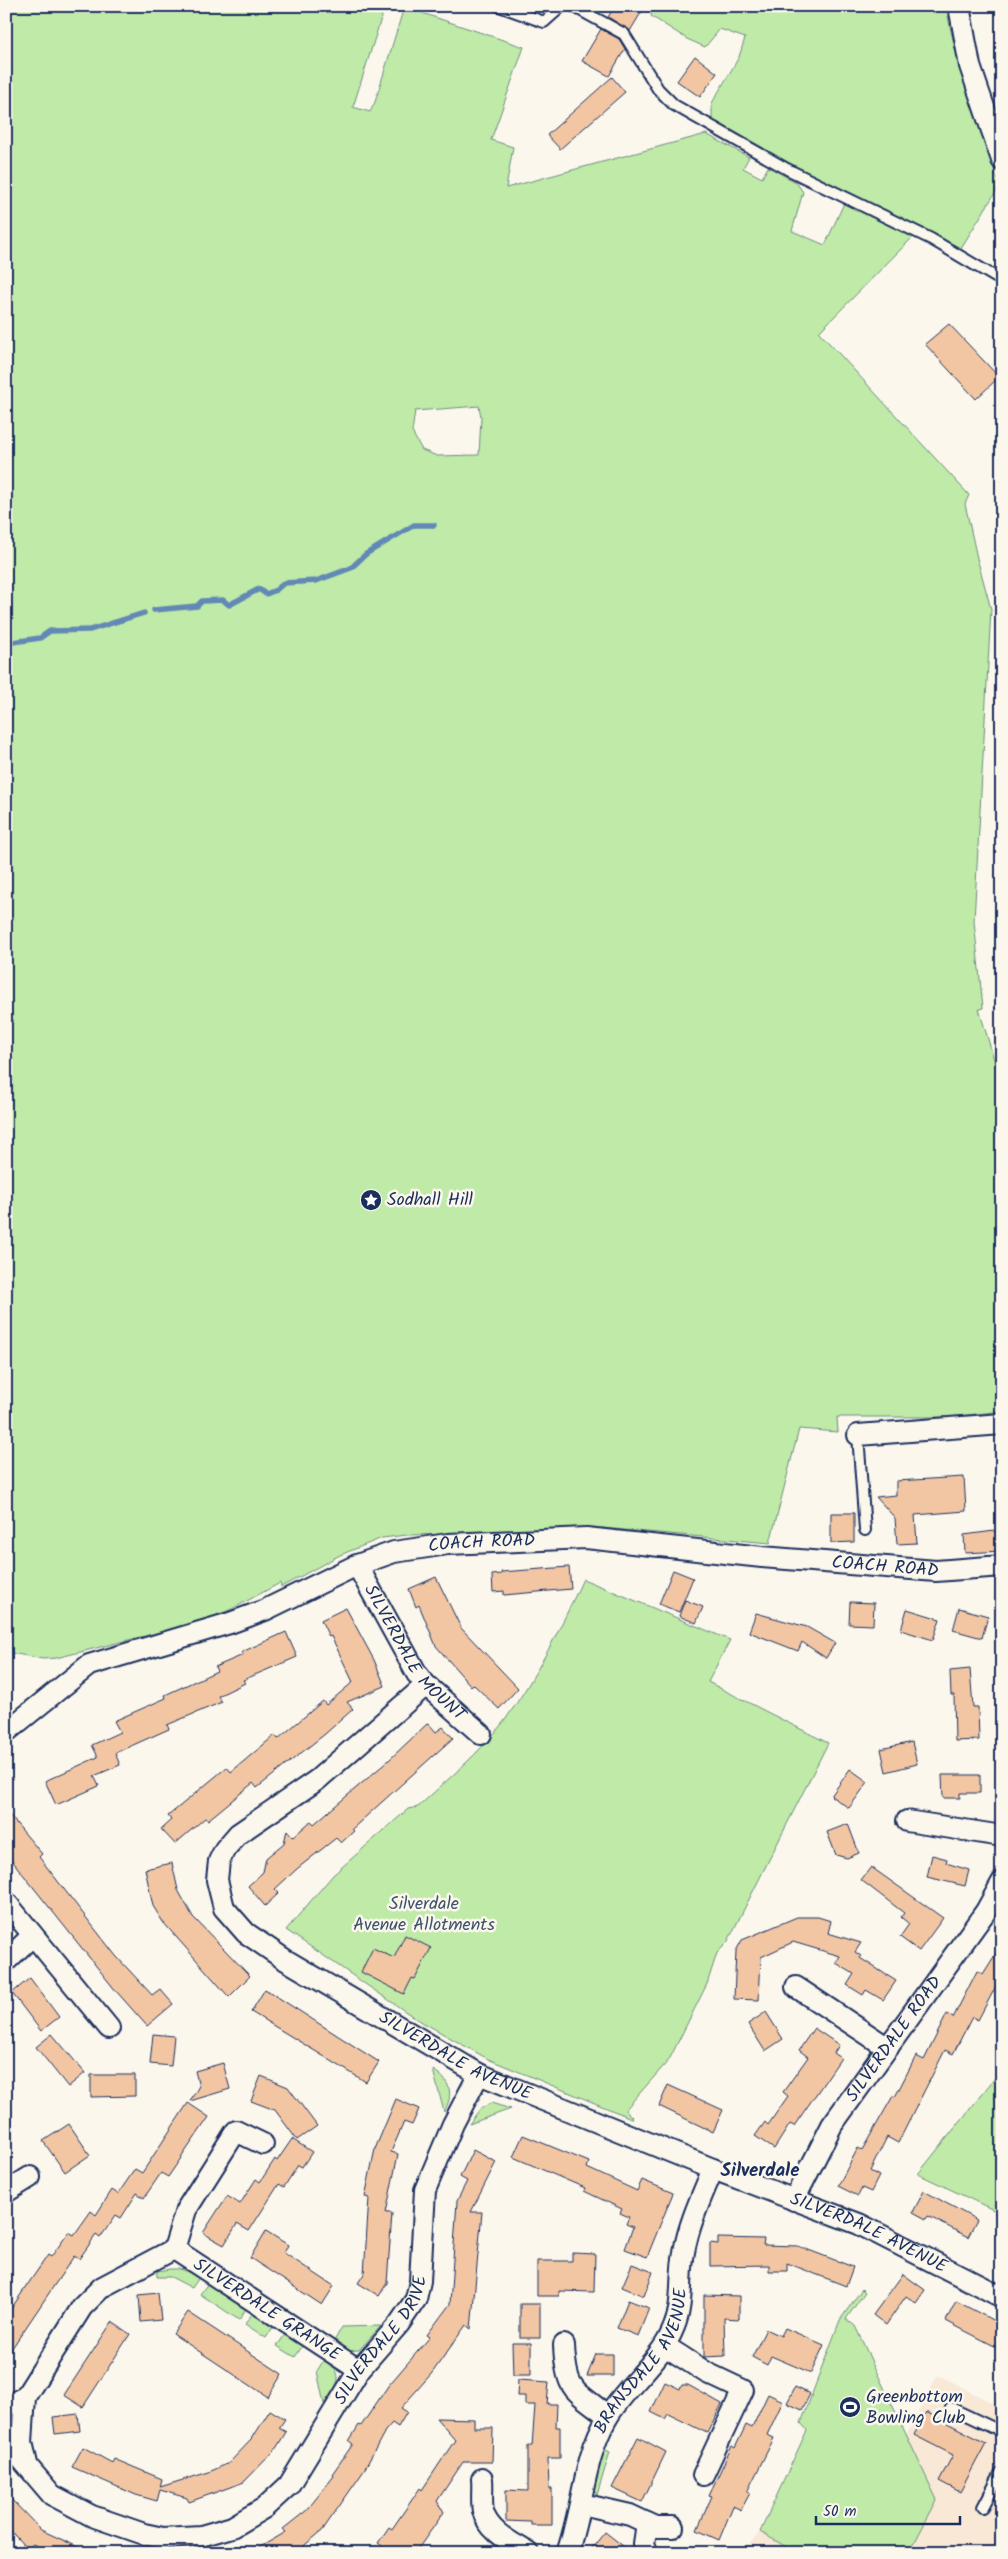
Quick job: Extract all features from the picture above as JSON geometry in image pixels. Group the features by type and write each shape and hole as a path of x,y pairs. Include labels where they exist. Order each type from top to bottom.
{"street":[{"path":"959,6 970,66 1002,160"},
{"path":"858,1435 1002,1424"},
{"name":"COACH ROAD","path":"6,1732 89,1665 118,1655 200,1633 247,1616 357,1565 394,1552 448,1544 586,1538 762,1557 936,1571 1002,1566"},
{"name":"SILVERDALE MOUNT","path":"357,1565 400,1646 426,1685 482,1734"},
{"name":"SILVERDALE AVENUE","path":"426,1685 317,1780 233,1838 219,1861 217,1887 220,1899 232,1919 259,1943 479,2074 712,2169 879,2233 1002,2297"},
{"path":"907,1821 1002,1836"},
{"name":"SILVERDALE ROAD","path":"794,2200 832,2125 986,1912 1002,1882"},
{"path":"6,1902 109,2028"},
{"path":"6,1961 32,1936"},
{"path":"796,1987 888,2048"},
{"name":"SILVERDALE DRIVE","path":"6,2441 52,2495 92,2516 144,2534 188,2545 232,2527 275,2499 296,2474 359,2370 399,2324 416,2299 420,2280 425,2190 453,2124 479,2074"},
{"name":"SILVERDALE GRANGE","path":"28,2467 22,2442 25,2396 82,2307 102,2287 174,2249 186,2210 236,2131 262,2144"},
{"name":"BRANSDALE AVENUE","path":"567,2553 582,2504 588,2466 597,2437 608,2416 665,2346 679,2314 683,2253 689,2227 712,2169"},
{"path":"6,2192 30,2177"},
{"name":"SILVERDALE GRANGE","path":"174,2249 359,2370"},
{"path":"564,2345 565,2371 568,2382 578,2393 608,2416"},
{"path":"665,2346 707,2373 743,2390 703,2475"},
{"name":"SILVERDALE GRANGE","path":"6,2406 25,2396"},
{"path":"482,2479 483,2512 490,2524 501,2535 529,2553"},
{"path":"582,2504 630,2515 656,2527 673,2527"},
{"path":"647,2523 644,2544 648,2553"}],"lane":[{"path":"499,6 544,22 562,6"},
{"path":"573,6 624,34 658,89 674,105 787,169 930,238 1002,281"},
{"path":"858,1435 865,1530"},
{"path":"951,2408 1002,2432"},
{"path":"983,2507 1002,2471"}],"shaded area":[{"path":"938,2375 1002,2408 1002,2553 909,2553 937,2500 906,2435"},
{"path":"760,2532 797,2553 742,2553"}],"green space":[{"path":"6,6 385,6 353,107 370,112 375,102 404,7 524,47 491,140 513,147 506,188 706,134 749,157 743,168 762,178 768,167 796,182 803,192 792,231 825,245 844,203 913,237 819,332 969,495 965,504 991,609 974,921 983,1008 979,1009 1002,1086 1002,1411 951,1417 837,1417 838,1432 799,1429 770,1543 592,1527 499,1533 407,1535 382,1538 340,1555 281,1587 280,1583 232,1609 197,1623 56,1658 43,1659 6,1652","holes":["479,406 481,417 479,455 437,456 422,450 412,432 415,411"]},
{"path":"653,6 946,6 962,74 1000,185 961,248 796,167 712,121 712,103 739,57 745,38 720,29 705,47 687,39 651,16"},
{"name":"Silverdale Avenue Allotments","path":"583,1579 730,1640 708,1682 828,1743 727,1943 717,1953 707,1984 669,2060 625,2110 633,2118 488,2059 415,2018 286,1930 333,1875 408,1809 418,1807 485,1744 505,1720 538,1669"},
{"path":"1002,2069 1002,2214 918,2174"},
{"path":"433,2070 444,2079 449,2088 449,2099 444,2112"},
{"path":"491,2103 511,2109 469,2124 480,2109"},
{"path":"179,2269 200,2276 192,2288 171,2277 157,2277 157,2271"},
{"path":"209,2282 247,2307 239,2320 200,2294"},
{"name":"Greenbottom Bowling Club","path":"862,2289 865,2292 846,2319 855,2326 937,2500 909,2553 797,2553 760,2532 807,2430 801,2423 840,2320"},
{"path":"254,2311 275,2324 266,2338 245,2324"},
{"path":"381,2326 359,2350 348,2351 333,2343 342,2327"},
{"path":"286,2333 304,2344 295,2357 277,2346"},
{"path":"325,2358 336,2370 338,2381 324,2404 317,2371"},
{"path":"604,2449 610,2452 597,2495 594,2490"}],"building":[{"path":"615,6 645,6 630,31 608,17"},
{"path":"601,29 619,39 625,49 609,76 582,61"},
{"path":"695,56 717,73 700,97 677,81"},
{"path":"612,77 625,92 560,149 547,135"},
{"path":"949,324 999,377 976,399 925,344"},
{"path":"964,1477 966,1511 915,1515 917,1543 897,1544 895,1518 876,1497 896,1495 896,1481"},
{"path":"831,1513 854,1513 854,1542 831,1543"},
{"path":"1002,1530 1002,1551 965,1553 964,1535"},
{"path":"569,1567 571,1589 504,1595 504,1591 493,1592 492,1575 502,1574 501,1572"},
{"path":"673,1570 693,1578 679,1612 659,1604"},
{"path":"436,1577 461,1628 518,1688 499,1709 473,1684 471,1686 436,1646 419,1605 416,1607 409,1589"},
{"path":"685,1600 703,1607 696,1623 679,1616"},
{"path":"850,1602 874,1603 873,1625 849,1624"},
{"path":"346,1608 374,1660 385,1686 347,1702 353,1709 325,1734 257,1788 253,1783 208,1820 205,1818 175,1844 161,1829 171,1820 168,1816 227,1767 231,1772 275,1735 278,1739 323,1701 326,1705 353,1682 331,1636 329,1637 321,1620"},
{"path":"959,1608 988,1616 982,1638 953,1630"},
{"path":"907,1609 940,1619 933,1640 901,1630"},
{"path":"756,1613 807,1627 835,1643 826,1658 802,1642 798,1651 749,1632"},
{"path":"286,1632 297,1657 243,1680 245,1683 218,1696 222,1702 167,1725 169,1729 115,1753 120,1765 94,1776 99,1786 56,1805 45,1781 98,1757 92,1745 120,1732 114,1721 166,1698 165,1695 217,1671 215,1667 243,1655 242,1652"},
{"path":"970,1669 973,1707 978,1707 979,1740 955,1741 954,1695 951,1695 950,1671"},
{"path":"428,1723 436,1732 443,1727 453,1738 352,1829 354,1831 341,1843 336,1838 298,1868 275,1889 279,1893 265,1906 248,1886 263,1872 266,1858 284,1843 287,1830 293,1837 311,1821 314,1824 389,1760"},
{"path":"912,1742 917,1764 886,1772 881,1749"},
{"path":"850,1769 868,1782 849,1808 831,1796"},
{"path":"942,1775 980,1775 980,1793 960,1793 960,1798 943,1798"},
{"path":"6,1811 42,1854 39,1857 116,1956 152,1995 160,1989 173,2004 147,2026 116,1991 6,1853"},
{"path":"848,1824 859,1853 847,1858 836,1855 827,1832"},
{"path":"932,1855 947,1859 946,1863 969,1870 965,1886 927,1877"},
{"path":"172,1863 178,1890 193,1917 250,1976 229,1997 163,1922 153,1906 145,1869"},
{"path":"871,1867 943,1918 919,1951 900,1937 909,1924 901,1917 904,1913 861,1880"},
{"path":"797,1917 818,1917 831,1921 828,1933 861,1943 855,1952 861,1956 860,1958 896,1981 883,2000 866,1990 863,1995 847,1985 854,1974 836,1963 840,1956 793,1942 761,1957 759,2000 734,1999 736,1951 742,1940"},
{"path":"405,1935 431,1948 415,1979 412,1978 404,1994 361,1972 373,1948 394,1958"},
{"path":"1002,1944 1002,1975 978,2020 972,2017 953,2054 945,2050 898,2143 887,2137 870,2171 879,2176 871,2192 862,2188 858,2196 838,2186 858,2148 862,2150 893,2096 895,2097 916,2056 924,2060 947,2014 953,2018 977,1971 983,1974"},
{"path":"30,1978 59,2017 41,2031 12,1993"},
{"path":"265,1989 379,2062 366,2082 251,2012"},
{"path":"766,2012 783,2039 765,2051 748,2024"},
{"path":"814,2028 839,2045 834,2053 841,2058 794,2126 790,2124 774,2149 755,2136 765,2122 768,2125 788,2096 783,2092 808,2057 799,2050"},
{"path":"52,2034 85,2073 68,2087 36,2047"},
{"path":"153,2034 174,2036 171,2066 150,2064"},
{"path":"223,2063 230,2089 190,2101 199,2086 195,2071"},
{"path":"91,2075 135,2075 135,2096 91,2097"},
{"path":"261,2076 288,2087 317,2126 297,2140 275,2110 251,2101"},
{"path":"668,2085 723,2110 713,2132 659,2106"},
{"path":"396,2099 419,2109 412,2125 404,2122 391,2152 398,2154 386,2213 392,2213 387,2283 379,2296 358,2283 364,2274 369,2198 365,2197 375,2149"},
{"path":"188,2103 209,2117 168,2177 161,2173 144,2198 137,2193 121,2218 116,2215 100,2238 96,2235 79,2259 74,2256 6,2357 6,2316 48,2255 51,2257 69,2232 74,2235 91,2211 96,2215 112,2190 118,2194 135,2169 142,2173"},
{"path":"69,2124 90,2155 65,2172 43,2141"},
{"path":"523,2135 589,2162 587,2168 637,2191 642,2180 673,2193 647,2257 625,2249 633,2227 626,2224 629,2217 620,2213 622,2209 584,2191 585,2188 513,2157"},
{"path":"292,2139 312,2152 302,2167 298,2165 284,2187 279,2184 249,2231 237,2224 224,2245 203,2233 227,2196 240,2204 256,2179 260,2182 275,2159 277,2161"},
{"path":"473,2150 496,2162 471,2212 482,2212 471,2329 466,2325 432,2373 401,2408 407,2412 398,2427 392,2423 385,2431 363,2472 322,2531 295,2553 250,2553 286,2532 283,2529 307,2510 334,2476 332,2474 353,2444 349,2441 359,2425 361,2426 388,2386 430,2337 427,2335 450,2304 457,2201 467,2181 460,2177"},
{"path":"924,2191 977,2220 968,2237 928,2216 926,2219 913,2212"},
{"path":"266,2231 288,2245 284,2253 334,2286 322,2305 250,2258"},
{"path":"718,2238 764,2239 763,2245 798,2246 853,2267 846,2286 787,2263 787,2271 769,2271 769,2265 710,2266 710,2243 718,2244"},
{"path":"572,2253 595,2254 594,2292 559,2291 559,2296 537,2296 537,2261 572,2261"},
{"path":"632,2264 653,2272 644,2296 622,2287"},
{"path":"903,2274 925,2290 916,2303 906,2296 886,2325 873,2315"},
{"path":"158,2293 161,2320 141,2322 139,2295"},
{"path":"704,2295 739,2296 739,2319 724,2318 725,2356 704,2357"},
{"path":"628,2300 649,2308 638,2336 617,2328"},
{"path":"956,2301 1002,2325 1002,2350 946,2321"},
{"path":"520,2304 540,2304 540,2338 520,2338"},
{"path":"188,2312 282,2374 268,2397 173,2334"},
{"path":"112,2322 130,2334 83,2407 64,2395"},
{"path":"785,2328 824,2345 811,2373 771,2356 767,2365 752,2357 766,2329 781,2336"},
{"path":"512,2343 531,2343 531,2375 513,2375"},
{"path":"596,2354 613,2354 613,2376 587,2376"},
{"path":"518,2380 549,2382 547,2404 557,2404 556,2427 560,2427 560,2458 548,2458 549,2489 552,2489 552,2525 531,2525 531,2522 506,2521 506,2490 528,2491 528,2446 532,2446 535,2405 525,2405 525,2396 517,2396"},
{"path":"665,2382 680,2389 682,2385 688,2385 722,2404 707,2433 668,2414 665,2419 651,2412"},
{"path":"795,2387 810,2394 802,2410 787,2403"},
{"path":"768,2394 783,2401 767,2435 774,2438 747,2492 750,2493 741,2510 733,2506 719,2540 697,2530 712,2496 709,2495 732,2446 735,2448 746,2425 752,2428"},
{"path":"270,2410 285,2419 279,2428 286,2432 275,2450 244,2482 189,2502 187,2498 160,2490 157,2501 136,2495 72,2467 83,2447 112,2463 114,2459 162,2479 160,2487 209,2472 229,2463 252,2439"},
{"path":"926,2412 986,2443 960,2492 939,2481 953,2455 914,2435"},
{"path":"78,2414 80,2431 55,2434 53,2417"},
{"path":"436,2418 474,2419 474,2428 493,2428 492,2462 463,2462 437,2501 444,2512 415,2553 391,2553 378,2543 389,2527 392,2529 420,2488 422,2490 455,2440"},
{"path":"638,2437 666,2452 642,2502 612,2488"},
{"path":"6,2494 41,2530 91,2553 52,2553 33,2544 27,2549 6,2526"},
{"path":"605,2532 632,2553 588,2553"}],"waterway":[{"path":"154,610 197,606 202,601 223,600 229,605 259,589 266,594 276,590 284,583 316,581 351,568 366,554 414,525 434,525"},
{"path":"6,643 40,638 50,631 90,630 144,613"}],"place":[{"name":"Sodhall Hill","path":"371,1200"},
{"name":"Greenbottom Bowling Club","path":"850,2407"}],"district":[{"name":"Silverdale","path":"760,2171"}]}
